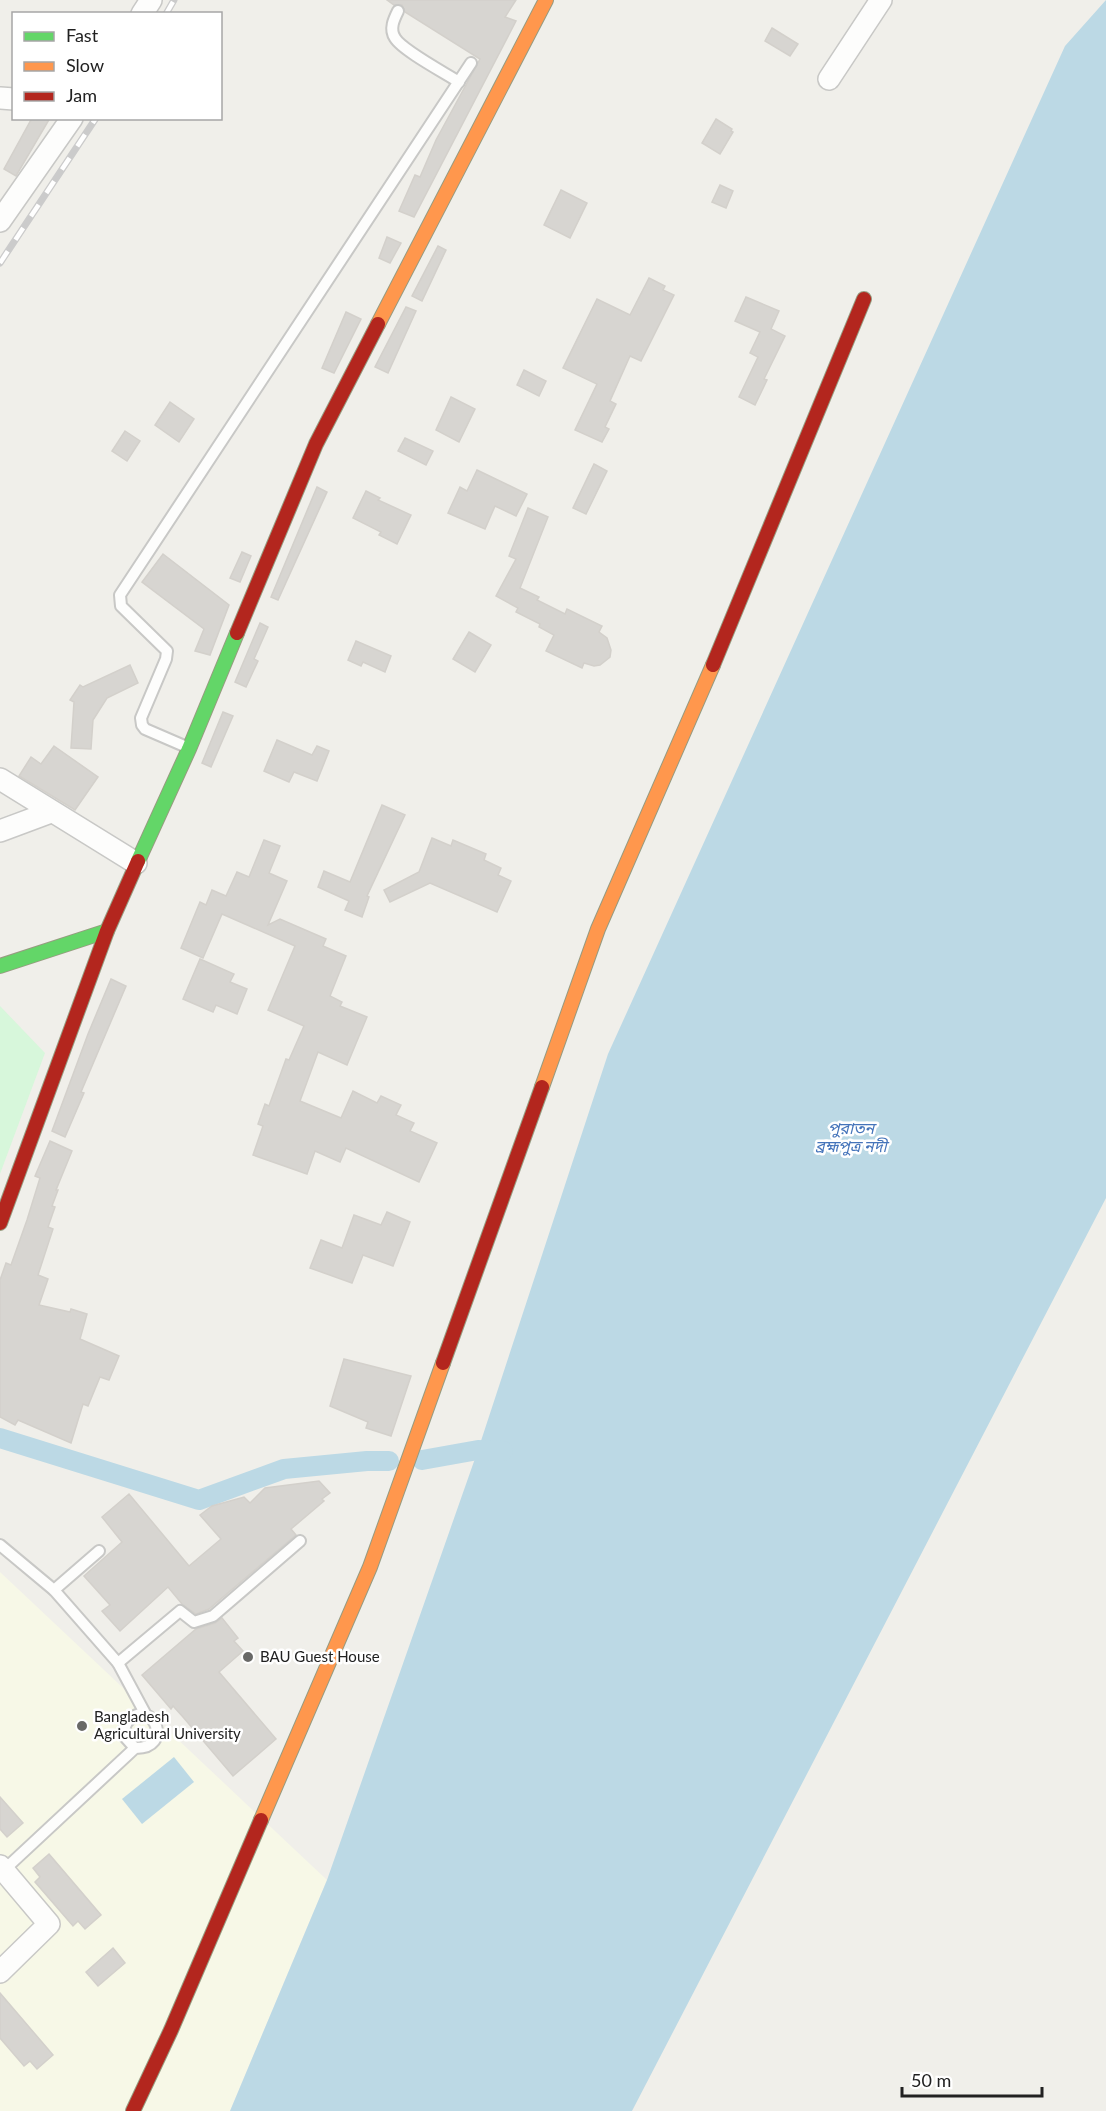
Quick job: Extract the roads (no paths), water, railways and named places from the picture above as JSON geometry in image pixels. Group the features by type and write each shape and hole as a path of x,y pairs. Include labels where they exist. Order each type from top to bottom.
{"street":[{"path":"0,1223 107,931 189,748 316,444 546,0"},
{"path":"829,79 881,0"},
{"path":"0,220 71,120"},
{"path":"133,2111 176,2019 370,1567 598,929 697,703 864,299"},
{"path":"0,779 51,813 136,863"},
{"path":"0,831 51,813"},
{"path":"0,966 107,931"},
{"path":"0,1972 49,1924 2,1868"}],"lane":[{"path":"398,11 392,27 394,38 459,82"},
{"path":"189,748 145,729 142,725 141,718 166,659 167,651 121,606 120,595 471,63"},
{"path":"118,1663 180,1611 194,1622 213,1616 300,1541"},
{"path":"0,1545 54,1590 118,1663 146,1715 156,1726 157,1733 150,1745 135,1748 2,1868"},
{"path":"54,1590 99,1551"},
{"path":"135,1748 125,1737 126,1723 131,1717 146,1715"}],"water":[{"name":"পুরাতন ব্রহ্মপুত্র নদী","path":"1106,0 1106,1198 632,2111 230,2111 327,1880 478,1450 608,1054 1065,46"},
{"path":"174,1757 194,1782 142,1824 122,1799"}],"waterway":[{"path":"0,1438 199,1500 284,1469 389,1461"},
{"path":"422,1460 478,1450 503,1451"}],"railway":[{"path":"167,12 174,0"},
{"path":"0,263 95,120"}],"place":[{"name":"BAU Guest House","path":"248,1657"},
{"name":"Bangladesh Agricultural University","path":"82,1726"}]}
